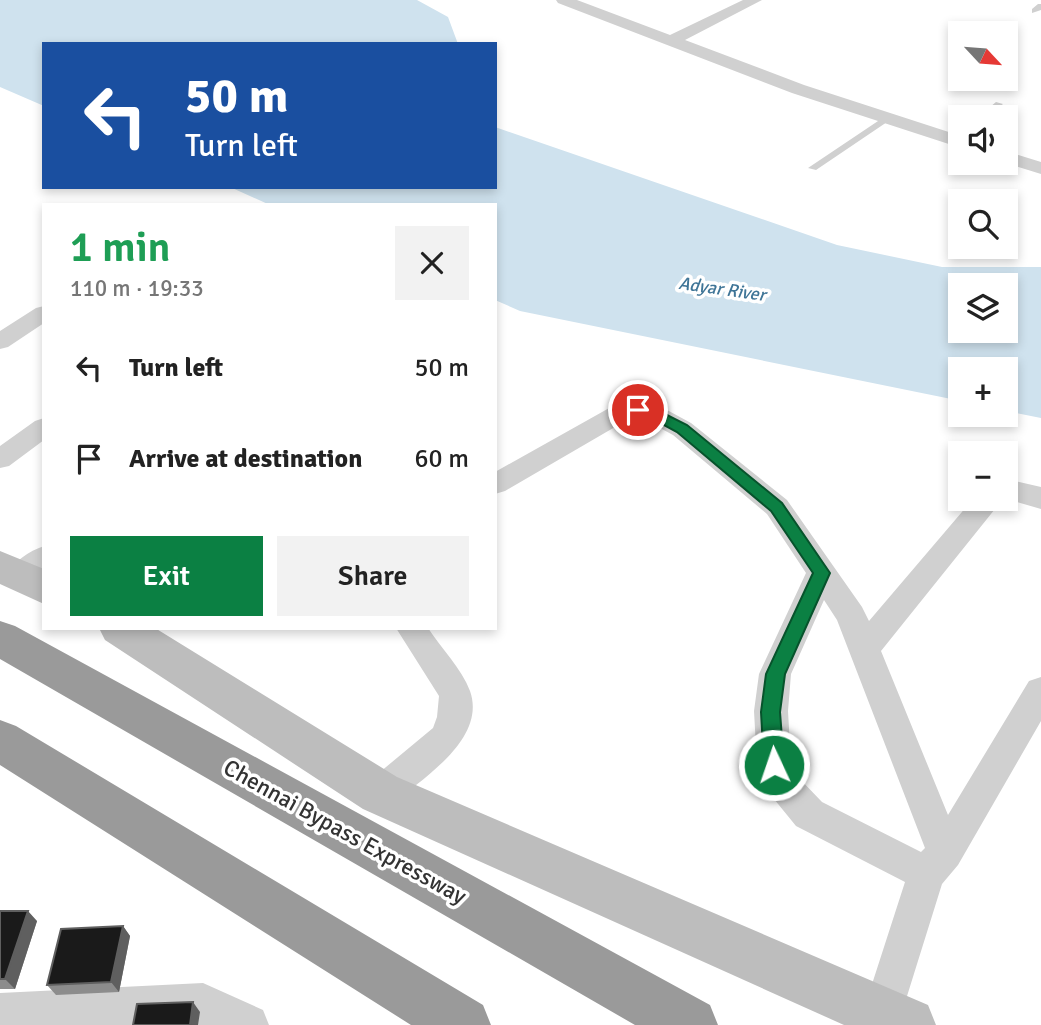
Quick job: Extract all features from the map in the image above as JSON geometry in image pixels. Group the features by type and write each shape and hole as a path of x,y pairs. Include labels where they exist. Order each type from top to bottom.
{"highway":[{"name":"Chennai Bypass Expressway","path":"0,638 690,1025"},
{"path":"0,740 463,1025"}],"street":[{"path":"563,0 798,89 948,136"},
{"path":"586,9 605,0"},
{"path":"671,41 755,0"},
{"path":"1018,161 1041,168"},
{"path":"0,342 42,314"},
{"path":"497,483 620,413 638,410 658,416 682,429 777,507 851,616 935,863"},
{"path":"0,459 42,428"},
{"path":"1018,491 1041,499"},
{"path":"864,649 979,511"},
{"path":"821,573 775,674 771,712 774,765 786,788 809,814 935,863"},
{"path":"123,630 380,793 896,1019 935,863 1041,691"},
{"path":"380,793 447,737 454,717 455,694 412,630"},
{"path":"0,1013 204,1003 248,1025"}],"lane":[{"path":"813,168 887,118"}],"water":[{"path":"0,0 417,0 448,17 457,42 42,42 42,105 0,87"},
{"name":"Adyar River","path":"497,128 837,245 942,267 1041,267 1041,418 1018,413 1018,357 948,357 948,398 520,311 497,301 497,203 266,203 234,189 497,189"}],"building":[{"path":"0,911 28,911 5,979 0,979"},
{"path":"123,926 111,982 47,985 61,929"},
{"path":"193,1002 190,1025 133,1025 137,1004"}],"route":[{"path":"638,410 658,416 682,429 777,507 821,573 775,674 771,712 774,765"}]}
